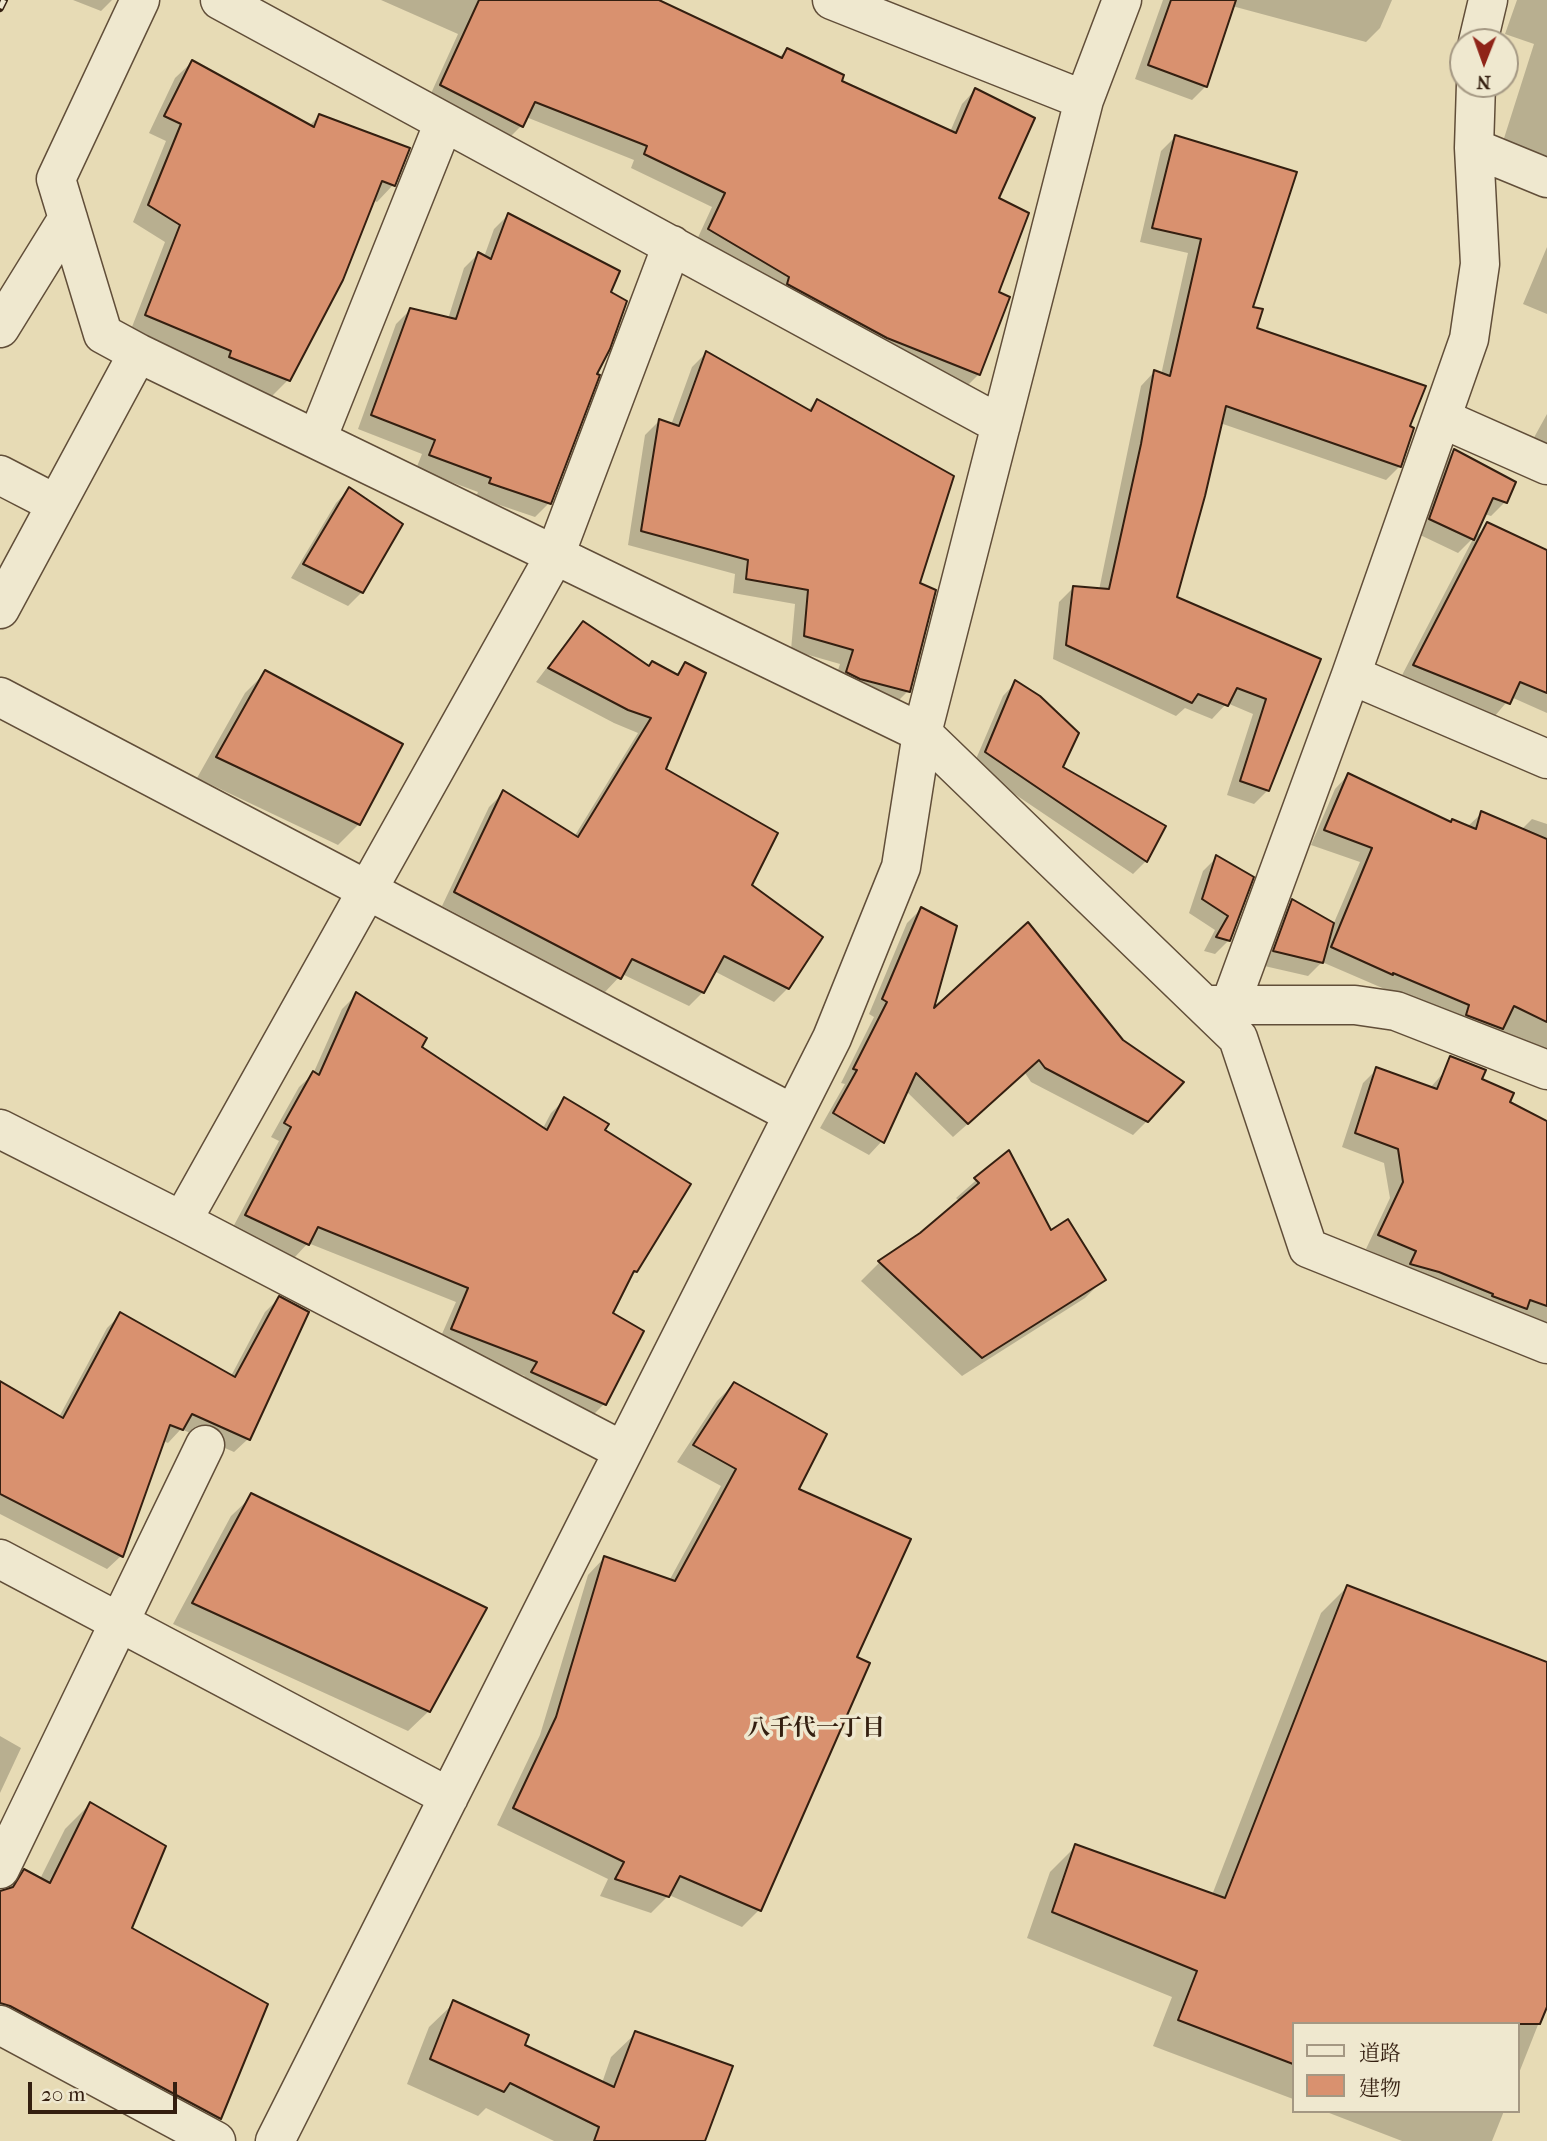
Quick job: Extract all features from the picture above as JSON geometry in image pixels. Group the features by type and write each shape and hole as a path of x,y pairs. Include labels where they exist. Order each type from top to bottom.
{"street":[{"path":"140,0 56,179 103,334 138,354 922,733 1217,1005 1238,1038 1308,1248 1547,1344"},
{"path":"220,0 1001,425"},
{"path":"832,0 1084,100"},
{"path":"275,2141 832,1038 901,867 922,733 1084,100 1122,0"},
{"path":"1481,28 1488,0"},
{"path":"1217,1005 1351,675 1469,340 1480,264 1474,148 1476,98"},
{"path":"317,439 444,122"},
{"path":"1474,148 1547,178"},
{"path":"0,328 68,218"},
{"path":"182,1220 555,555 672,245"},
{"path":"0,609 138,354"},
{"path":"1443,419 1547,465"},
{"path":"0,475 56,504"},
{"path":"1351,675 1547,759"},
{"path":"0,697 793,1114"},
{"path":"1217,1005 1355,1005 1396,1011 1547,1070"},
{"path":"0,1129 182,1220 623,1451"},
{"path":"0,1869 205,1445"},
{"path":"0,1559 449,1797"},
{"path":"0,2025 216,2141"}],"building":[{"path":"479,0 659,0 782,58 787,48 844,75 842,81 956,133 975,88 1035,118 999,198 1029,213 999,292 1010,297 980,375 887,338 787,284 789,277 708,229 725,193 644,154 647,146 535,102 523,127 440,85"},
{"path":"1171,0 1236,0 1207,87 1148,65"},
{"path":"192,60 314,127 319,114 410,148 395,186 382,181 343,280 290,381 229,357 231,351 145,315 180,225 148,205 181,124 164,116"},
{"path":"1175,135 1297,172 1253,307 1263,309 1257,328 1426,386 1410,426 1414,428 1401,467 1226,406 1177,597 1321,659 1269,791 1240,781 1266,699 1237,688 1228,706 1198,694 1192,703 1066,645 1073,586 1109,589 1141,444 1154,370 1170,376 1201,239 1152,228"},
{"path":"508,213 620,271 611,292 627,301 610,349 597,374 600,375 551,504 489,483 491,478 429,455 435,440 371,415 410,308 456,319 478,252 491,259"},
{"path":"706,351 811,411 817,399 954,476 920,583 936,590 910,692 860,679 846,672 853,650 804,636 808,590 746,579 748,560 641,531 659,419 679,426"},
{"path":"1454,449 1516,482 1507,503 1493,498 1474,540 1429,519"},
{"path":"349,487 403,524 363,593 303,564"},
{"path":"1487,522 1547,550 1547,693 1520,682 1510,704 1413,665"},
{"path":"583,621 649,666 652,661 678,675 685,662 706,673 666,769 778,833 752,885 823,937 789,989 724,956 704,993 632,959 621,979 454,892 503,790 578,837 651,718 628,710 548,668"},
{"path":"265,670 403,744 360,825 216,757"},
{"path":"1015,680 1040,696 1079,733 1063,767 1166,826 1147,862 985,752"},
{"path":"1348,773 1451,822 1452,819 1476,829 1481,811 1547,839 1547,1022 1514,1006 1503,1029 1466,1015 1469,1005 1331,947 1372,848 1324,830"},
{"path":"1216,855 1254,877 1230,941 1216,937 1228,916 1202,899"},
{"path":"1292,899 1334,923 1323,963 1273,951"},
{"path":"921,907 957,926 934,1008 1028,922 1123,1040 1184,1082 1148,1122 1045,1068 1039,1060 968,1124 916,1073 884,1143 833,1113 857,1070 853,1069 887,1002 882,999"},
{"path":"356,992 427,1038 422,1047 547,1130 564,1097 609,1124 605,1130 691,1184 637,1272 634,1271 613,1313 644,1331 606,1405 531,1372 537,1362 451,1329 468,1288 318,1227 309,1245 245,1215 291,1127 284,1123 313,1071 319,1075"},
{"path":"1450,1056 1486,1070 1482,1079 1514,1093 1510,1102 1547,1121 1547,1306 1530,1300 1527,1309 1439,1272 1410,1264 1416,1251 1378,1235 1403,1182 1398,1149 1355,1133 1376,1067 1437,1089"},
{"path":"1009,1150 1051,1230 1068,1219 1106,1280 982,1358 878,1261 920,1233 979,1183 974,1178"},
{"path":"279,1296 309,1312 250,1440 192,1414 183,1430 170,1425 123,1557 0,1494 0,1381 63,1418 120,1312 235,1377"},
{"path":"734,1382 827,1434 799,1489 911,1539 857,1657 870,1663 761,1911 680,1876 669,1897 615,1879 624,1862 513,1808 556,1717 604,1556 675,1581 736,1469 693,1445"},
{"path":"251,1493 487,1608 430,1712 192,1603"},
{"path":"1347,1585 1547,1662 1547,2007 1540,2024 1292,2022 1292,2064 1178,2020 1197,1971 1052,1912 1075,1844 1225,1898"},
{"path":"90,1802 166,1846 132,1928 268,2004 221,2119 0,2003 0,1891 13,1887 24,1869 50,1883"},
{"path":"453,2000 529,2035 525,2045 614,2087 635,2031 733,2066 705,2141 594,2141 599,2127 510,2083 504,2092 430,2059"}],"railway":[{"path":"0,8 4,0"}],"district":[{"name":"八千代一丁目","path":"816,1729"}]}
